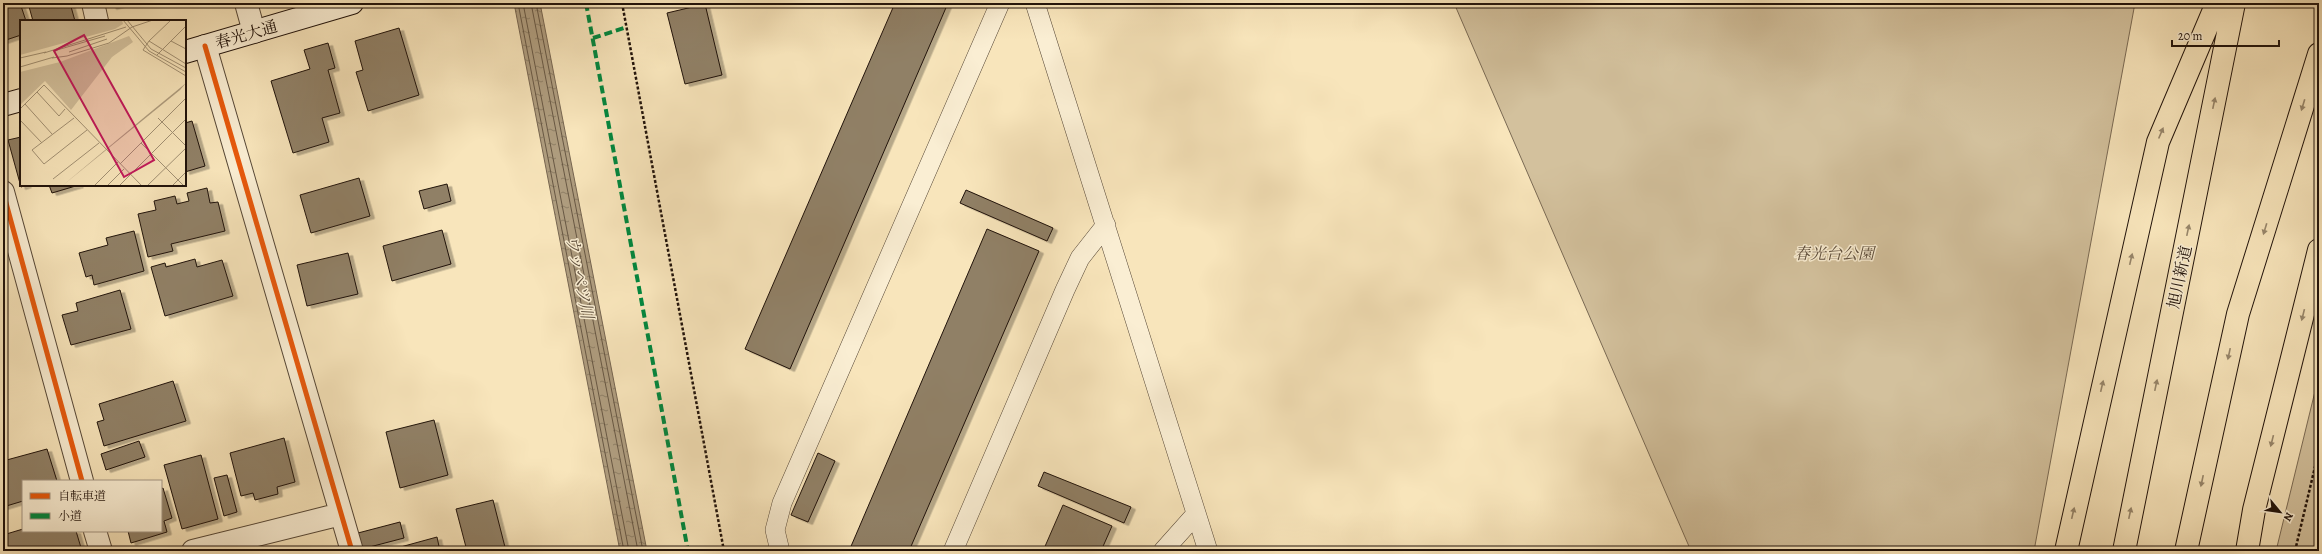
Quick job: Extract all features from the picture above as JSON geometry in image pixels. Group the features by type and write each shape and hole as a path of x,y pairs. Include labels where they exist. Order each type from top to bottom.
{"highway":[{"path":"2066,551 2158,142 2217,3"},
{"name":"旭川新道","path":"2124,551 2234,3"},
{"path":"2186,551 2238,314 2319,54"},
{"path":"2247,551 2254,510 2319,250"}],"street":[{"path":"92,3 97,20"},
{"path":"246,3 254,32"},
{"name":"春光大通","path":"195,49 254,32 326,7 352,3"},
{"path":"195,49 352,551"},
{"path":"3,105 20,100"},
{"path":"3,192 82,480"},
{"path":"193,551 341,514"},
{"path":"95,532 101,551"}],"lane":[{"path":"780,551 775,530 782,503 1000,3"},
{"path":"1035,3 1208,551"},
{"path":"953,551 1064,290 1080,258 1106,224"},
{"path":"1163,551 1196,514"}],"path":[{"path":"622,3 724,551"},
{"path":"2295,551 2319,450"}],"green space":[{"name":"春光台公園","path":"1454,3 2135,3 2034,551 1691,551"},
{"path":"2319,375 2319,551 2276,551"}],"water":[{"name":"ウッペツ川","path":"514,3 540,3 647,551 620,551"}],"building":[{"path":"3,3 20,3 26,20 20,20 20,35 3,41"},
{"path":"28,3 70,3 75,20 33,20"},
{"path":"111,3 126,3 112,7"},
{"path":"895,3 948,3 790,369 745,349"},
{"path":"705,4 722,75 685,84 667,13"},
{"path":"399,28 419,95 368,111 356,72 363,70 355,41"},
{"path":"328,43 335,68 328,70 340,113 322,118 329,142 293,153 271,81 310,69 304,50"},
{"path":"192,121 205,166 186,172 186,123"},
{"path":"20,137 20,183 8,140"},
{"path":"359,178 370,216 311,233 300,195"},
{"path":"447,184 451,201 424,209 419,191"},
{"path":"49,186 76,186 52,193"},
{"path":"207,188 210,203 218,202 225,231 171,244 173,251 148,257 138,214 156,210 154,201 175,196 177,204 189,201 187,193"},
{"path":"966,190 1053,228 1047,241 960,203"},
{"path":"987,229 1039,251 909,551 849,551"},
{"path":"442,230 451,264 392,281 383,246"},
{"path":"134,231 144,271 94,285 92,275 86,277 79,253 108,245 106,238"},
{"path":"348,253 358,294 307,306 297,265"},
{"path":"195,259 197,267 222,260 233,296 165,316 151,267 165,263 166,267"},
{"path":"120,290 131,329 71,345 62,315 78,311 76,303"},
{"path":"173,381 186,421 104,446 97,422 104,420 99,404"},
{"path":"434,420 448,475 400,488 386,432"},
{"path":"284,438 295,482 277,487 278,494 255,500 253,493 241,496 230,453"},
{"path":"139,441 145,457 106,470 101,454"},
{"path":"47,449 57,480 22,480 22,501 3,507 3,461"},
{"path":"818,453 835,461 808,522 791,515"},
{"path":"201,455 218,519 182,529 164,465"},
{"path":"1044,472 1131,507 1124,523 1038,486"},
{"path":"227,475 237,512 224,516 214,478"},
{"path":"162,488 172,518 164,521 167,532 131,543 128,532 162,532"},
{"path":"493,500 506,551 467,551 456,509"},
{"path":"1063,505 1112,526 1101,551 1043,551"},
{"path":"400,522 404,538 362,549 358,533"},
{"path":"22,529 22,532 76,532 82,551 5,551 3,535"},
{"path":"437,537 440,551 386,551"}],"marked path":[{"path":"586,3 688,551"},
{"path":"593,38 627,27"}],"cycle path":[{"path":"205,46 352,551"},
{"path":"3,192 82,480"}]}
